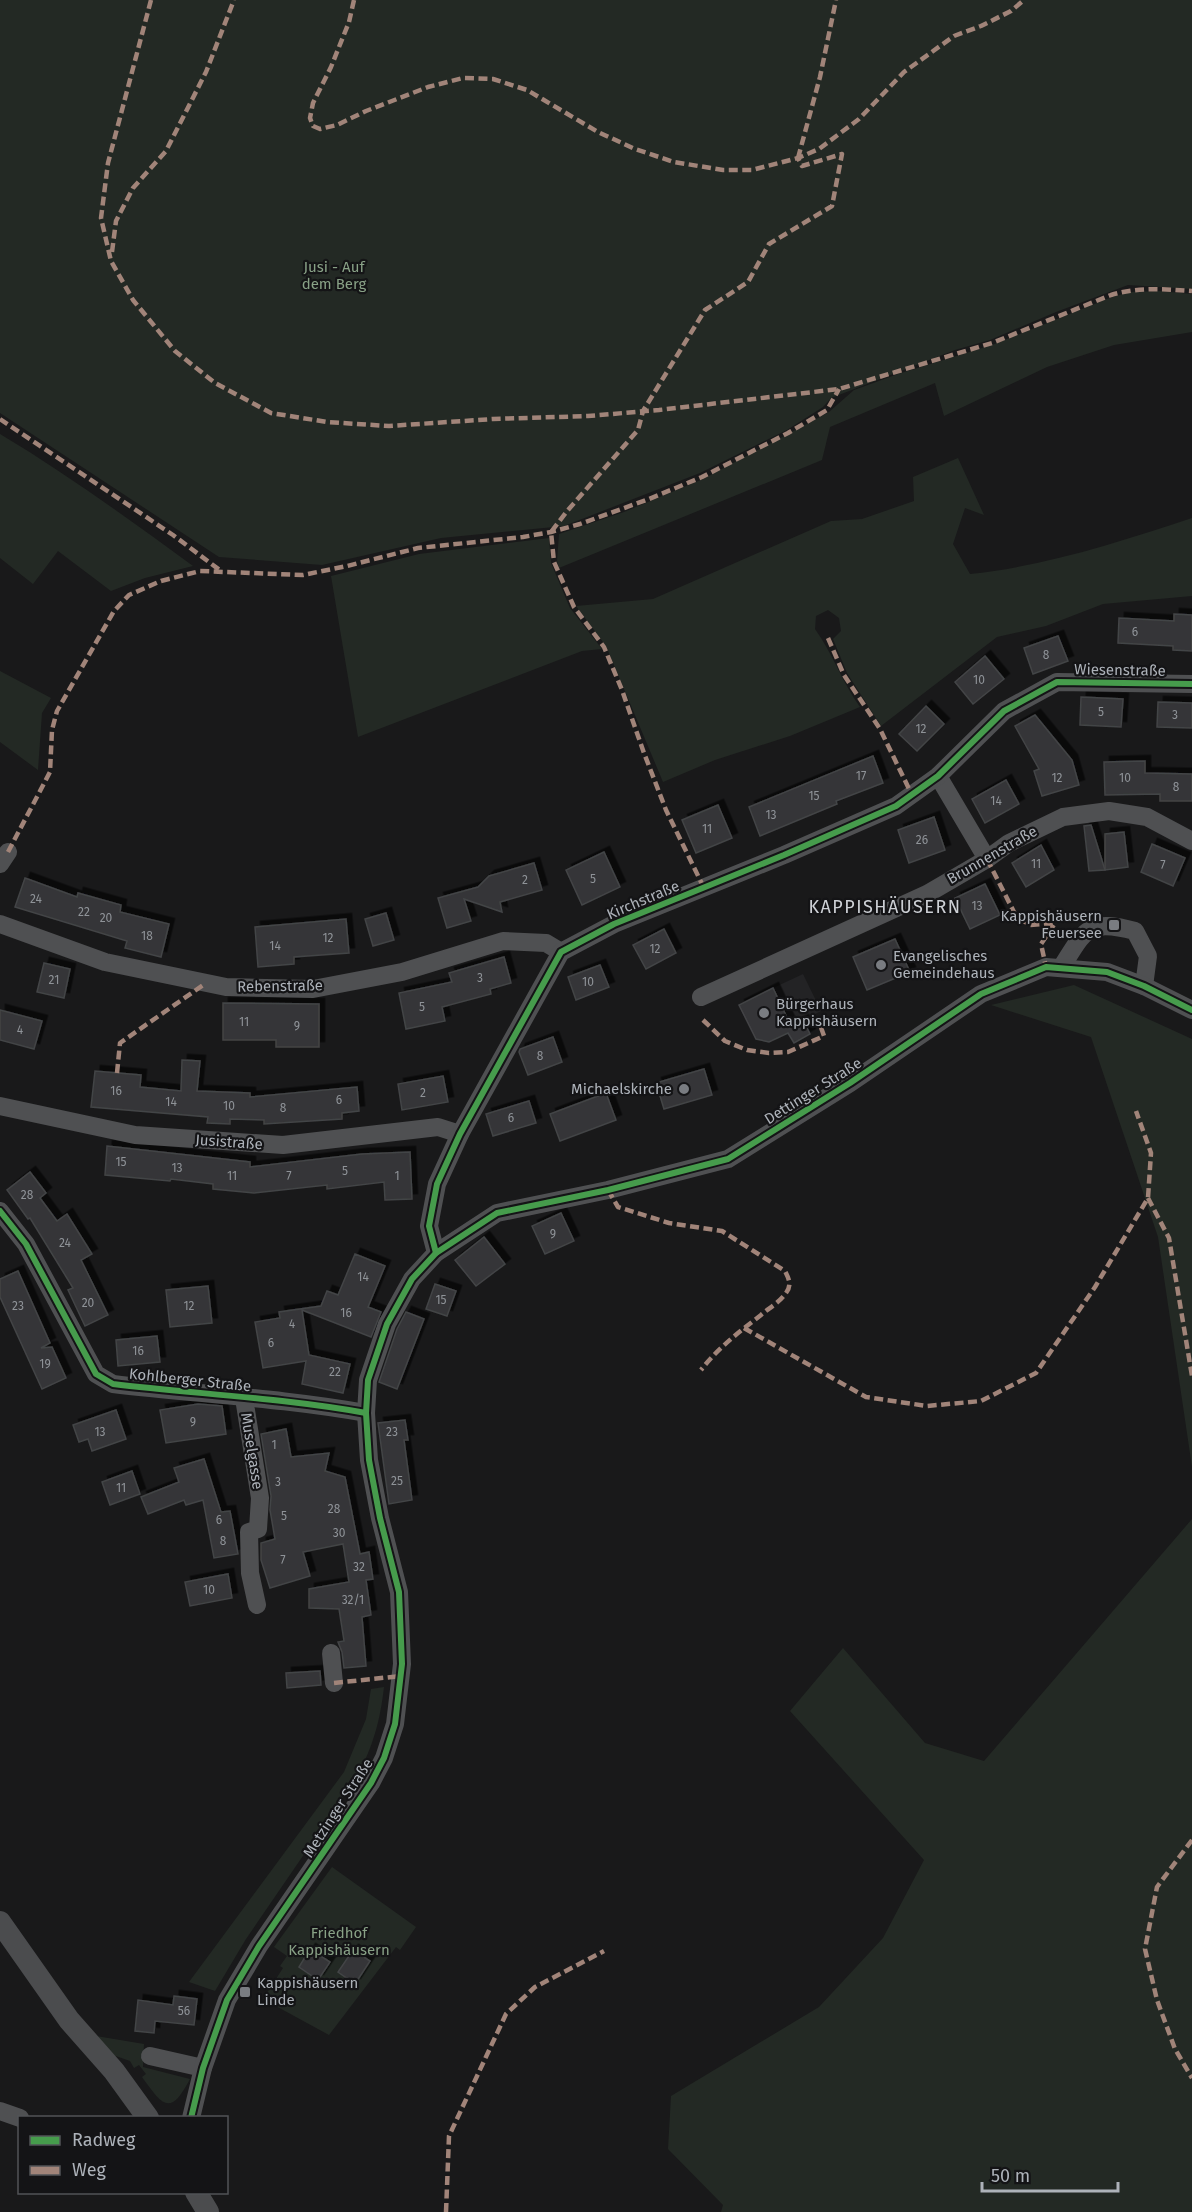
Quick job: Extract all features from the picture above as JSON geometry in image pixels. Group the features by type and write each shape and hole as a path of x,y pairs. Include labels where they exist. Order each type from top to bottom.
{"main road":[{"path":"0,1922 69,2020 114,2071 147,2116"},
{"path":"197,2194 208,2212"}],"street":[{"name":"Wiesenstraße","path":"938,776 1004,711 1057,681 1192,684"},
{"path":"938,776 987,859"},
{"name":"Kirchstraße","path":"561,952 614,924 784,855 896,806 938,776"},
{"name":"Brunnenstraße","path":"701,997 927,894 987,859 1009,843 1063,817 1109,811 1147,817 1192,841"},
{"name":"Rebenstraße","path":"0,924 105,962 226,987 313,989 402,972 502,941 546,943 561,952"},
{"path":"1061,968 1084,933 1097,927 1114,925 1135,931 1148,956 1144,986"},
{"path":"436,1253 429,1226 437,1185 460,1134 561,952"},
{"name":"Dettinger Straße","path":"436,1253 497,1213 608,1190 728,1159 850,1083 981,994 1046,967 1107,972 1144,986 1192,1010"},
{"name":"Jusistraße","path":"0,1106 135,1135 283,1145 438,1127 460,1134"},
{"name":"Kohlberger Straße","path":"0,1210 26,1244 96,1374 113,1384 305,1402 366,1413"},
{"name":"Metzinger Straße","path":"191,2116 202,2068 227,2000 259,1946 371,1784 384,1758 395,1724 402,1664 399,1592 380,1518 369,1460 366,1413 368,1380 387,1324 412,1279 436,1253"},
{"name":"Muselgasse","path":"244,1398 260,1498 258,1529 249,1532 250,1573 256,1605"},
{"path":"331,1653 334,1683"},
{"path":"150,2056 202,2068"},
{"path":"0,2112 18,2117"}],"shaded area":[{"path":"803,974 821,1011 791,1026 773,988"}],"green space":[{"name":"Jusi - Auf dem Berg","path":"0,0 1192,0 1192,289 1128,285 990,340 955,350 831,398 823,407 787,430 700,473 564,526 441,538 322,565 219,557 0,413"},
{"path":"1159,291 1192,294 1192,332 1114,345 1047,367 944,416 935,383 830,427 822,460 559,568 557,561 559,534 624,512 703,479 829,412 854,390 992,345 1112,297 1130,292"},
{"path":"0,434 74,481 193,566 145,578 111,591 58,551 33,584 0,558"},
{"path":"958,458 984,515 965,508 953,544 970,574 1054,559 1192,518 1192,596 1103,604 1046,626 997,637 881,726 847,673 833,639 841,631 839,618 828,610 816,616 815,629 860,707 790,736 715,760 663,782 606,646 576,606 653,599 831,521 862,519 914,501 913,477"},
{"path":"549,538 551,563 570,608 602,649 582,651 358,737 331,576 419,554"},
{"path":"0,671 51,698 42,713 38,770 0,742"},
{"path":"1074,985 1192,1039 1192,1467 1158,1237 1091,1037 991,1005"},
{"path":"1192,1519 1192,2212 721,2212 723,2205 668,2149 671,2096 819,2007 883,1938 924,1860 790,1711 843,1648 925,1743 984,1761"},
{"path":"384,1687 375,1734 357,1777 246,1939 215,1991 189,1982 344,1772 366,1719 371,1689"},
{"name":"Friedhof Kappishäusern","path":"332,1867 416,1927 400,1950 396,1947 329,2035 263,1999 283,1968 280,1966 287,1956 274,1947"},
{"path":"96,2036 144,2044 143,2067 190,2079 177,2099 172,2103 166,2103 156,2095 142,2077 146,2074 139,2065 134,2068 130,2061 110,2054"}],"building":[{"path":"1174,614 1192,615 1192,651 1173,650 1173,646 1118,643 1119,618 1174,621"},
{"path":"1058,636 1068,661 1033,674 1024,648"},
{"path":"985,656 1004,679 973,704 955,682"},
{"path":"1081,697 1123,699 1121,727 1080,725"},
{"path":"1158,702 1192,703 1192,728 1157,727"},
{"path":"926,706 944,724 917,751 899,734"},
{"path":"1035,715 1072,760 1079,785 1042,796 1034,771 1039,769 1015,726"},
{"path":"873,756 883,783 836,801 837,804 760,836 749,807"},
{"path":"1145,761 1145,773 1192,774 1192,801 1160,801 1160,794 1105,795 1104,762"},
{"path":"1006,780 1019,804 985,823 972,799"},
{"path":"718,805 732,838 696,853 682,820"},
{"path":"934,817 945,850 909,863 898,830"},
{"path":"1091,825 1105,870 1089,871 1084,826"},
{"path":"1124,832 1128,867 1105,870 1105,834"},
{"path":"1152,844 1185,858 1173,886 1141,872"},
{"path":"1041,845 1054,870 1026,887 1012,863"},
{"path":"604,852 620,887 582,905 566,870"},
{"path":"534,863 542,890 500,902 502,912 464,899 471,921 447,928 438,898 478,887 489,876"},
{"path":"25,878 77,897 78,893 121,905 120,912 169,924 161,957 125,948 127,941 15,907"},
{"path":"985,884 1000,915 970,929 955,898"},
{"path":"386,913 394,940 373,946 365,919"},
{"path":"346,919 349,953 294,957 294,964 258,967 255,927"},
{"path":"664,929 676,953 646,969 633,945"},
{"name":"Evangelisches Gemeindehaus","path":"895,939 910,972 867,990 853,957"},
{"path":"504,957 511,983 490,989 491,994 442,1007 445,1021 406,1029 399,993 452,982 449,973"},
{"path":"44,963 70,969 64,998 37,992"},
{"path":"600,965 609,987 576,1000 568,977"},
{"name":"Bürgerhaus Kappishäusern","path":"773,988 791,1026 803,1020 810,1034 794,1043 788,1033 769,1042 756,1039 739,1005"},
{"path":"223,1003 319,1004 319,1047 276,1047 276,1040 223,1040"},
{"path":"0,1010 42,1021 34,1049 0,1040"},
{"path":"553,1037 562,1062 528,1075 519,1052 520,1049"},
{"path":"182,1060 200,1061 197,1091 250,1093 250,1097 357,1087 359,1111 342,1113 342,1119 264,1124 264,1120 230,1119 230,1124 207,1123 208,1117 91,1107 95,1071 141,1075 140,1087 181,1091"},
{"name":"Michaelskirche","path":"704,1069 712,1095 664,1109 656,1083"},
{"path":"443,1076 448,1102 402,1110 398,1084"},
{"path":"606,1093 616,1120 560,1141 550,1114"},
{"path":"529,1101 536,1123 493,1136 486,1114"},
{"path":"107,1146 250,1162 250,1167 362,1154 410,1152 412,1199 385,1200 384,1182 327,1189 327,1185 254,1193 213,1189 213,1184 105,1175"},
{"path":"30,1172 46,1193 40,1198 57,1221 67,1214 92,1254 81,1260 108,1315 85,1326 68,1290 73,1288 30,1218 28,1219 7,1190"},
{"path":"561,1213 574,1241 545,1254 532,1226"},
{"path":"484,1237 505,1264 476,1286 455,1260"},
{"path":"355,1254 385,1266 368,1307 381,1312 371,1337 302,1310 309,1355 350,1364 343,1393 302,1384 306,1361 263,1368 255,1322 280,1318 279,1312 321,1306 327,1291 338,1295"},
{"path":"18,1271 50,1343 41,1348 52,1347 66,1378 42,1389 0,1297 0,1279"},
{"path":"435,1284 456,1291 447,1316 426,1309"},
{"path":"208,1286 212,1323 170,1327 166,1290"},
{"path":"406,1312 424,1319 397,1389 379,1382 397,1329"},
{"path":"157,1336 160,1362 118,1366 116,1340"},
{"path":"198,1404 222,1406 226,1434 166,1443 160,1410"},
{"path":"116,1410 126,1439 92,1451 88,1439 79,1442 73,1425"},
{"path":"405,1420 408,1440 404,1440 412,1500 389,1504 378,1423"},
{"path":"286,1429 291,1457 329,1453 325,1471 345,1477 360,1554 369,1552 373,1579 366,1580 371,1615 362,1617 366,1666 344,1668 338,1642 344,1641 339,1609 309,1608 309,1589 349,1582 343,1544 303,1552 310,1576 270,1588 261,1560 261,1543 275,1539 261,1434"},
{"path":"204,1459 221,1512 230,1511 238,1554 214,1558 203,1500 186,1505 184,1500 148,1514 141,1497 179,1482 174,1468"},
{"path":"132,1471 140,1494 110,1505 102,1482"},
{"path":"228,1574 232,1598 190,1606 185,1582"},
{"path":"320,1671 321,1685 287,1688 286,1673"},
{"path":"310,1949 330,1962 318,1980 299,1967"},
{"path":"353,1950 370,1961 355,1984 338,1972"},
{"path":"174,1996 197,1999 194,2025 155,2021 154,2033 135,2031 138,2000 173,2005"}],"marked path":[{"path":"151,0 108,163 101,218 111,261 133,300 175,351 215,383 271,413 327,422 389,426 588,416 839,389 992,343 1121,292 1161,289 1192,291"},
{"path":"112,252 116,221 133,188 166,151 206,72 234,0"},
{"path":"354,0 349,22 331,67 313,103 310,118 313,126 320,129 337,125 428,87 463,78 493,79 527,90 598,132 635,149 674,162 723,170 752,170 798,158 819,149 859,119 904,72 954,36 1011,11 1024,0"},
{"path":"798,158 820,77 836,0"},
{"path":"704,888 666,810 604,647 574,607 554,562 551,532 638,430 643,411 705,310 748,282 769,244 832,206 842,154 802,166 798,158"},
{"path":"8,852 50,772 52,730 57,711 114,611 129,595 161,581 200,571 303,575 418,548 523,537 580,524 702,477 788,433 827,410 839,389"},
{"path":"0,419 173,535 221,571"},
{"path":"828,638 844,675 880,729 912,795"},
{"path":"987,859 1016,916 1030,925 1055,923 1041,944 1046,967"},
{"path":"117,1073 120,1043 206,983"},
{"path":"703,1020 725,1041 747,1050 769,1053 788,1052 824,1036 818,1019"},
{"path":"744,1328 866,1397 927,1406 981,1401 1036,1373 1095,1287 1148,1198 1151,1153 1136,1111"},
{"path":"608,1190 618,1207 669,1223 722,1231 785,1271 789,1285 784,1296 729,1341 701,1370"},
{"path":"1148,1198 1169,1238 1192,1376"},
{"path":"334,1683 401,1676"},
{"path":"1192,1840 1157,1887 1145,1949 1157,2000 1175,2049 1192,2078"},
{"path":"446,2212 449,2136 506,2014 535,1987 604,1951"}],"cycle path":[{"path":"436,1253 429,1226 437,1184 460,1134 561,952 614,924 784,855 896,806 938,776 1004,711 1057,682 1192,684"},
{"path":"191,2116 203,2068 227,2000 259,1946 371,1783 384,1758 395,1724 402,1664 399,1592 380,1518 369,1460 366,1413 368,1380 387,1324 412,1279 436,1253 497,1213 608,1190 728,1159 850,1083 981,994 1046,967 1107,972 1144,986 1192,1010"},
{"path":"0,1211 26,1244 96,1374 113,1384 271,1400 366,1413"}],"place":[{"name":"Kappishäusern Feuersee","path":"1114,925"},
{"name":"Evangelisches Gemeindehaus","path":"881,965"},
{"name":"Bürgerhaus Kappishäusern","path":"764,1013"},
{"name":"Michaelskirche","path":"684,1089"},
{"name":"Kappishäusern Linde","path":"245,1992"}],"district":[{"name":"KAPPISHÄUSERN","path":"885,907"}]}
